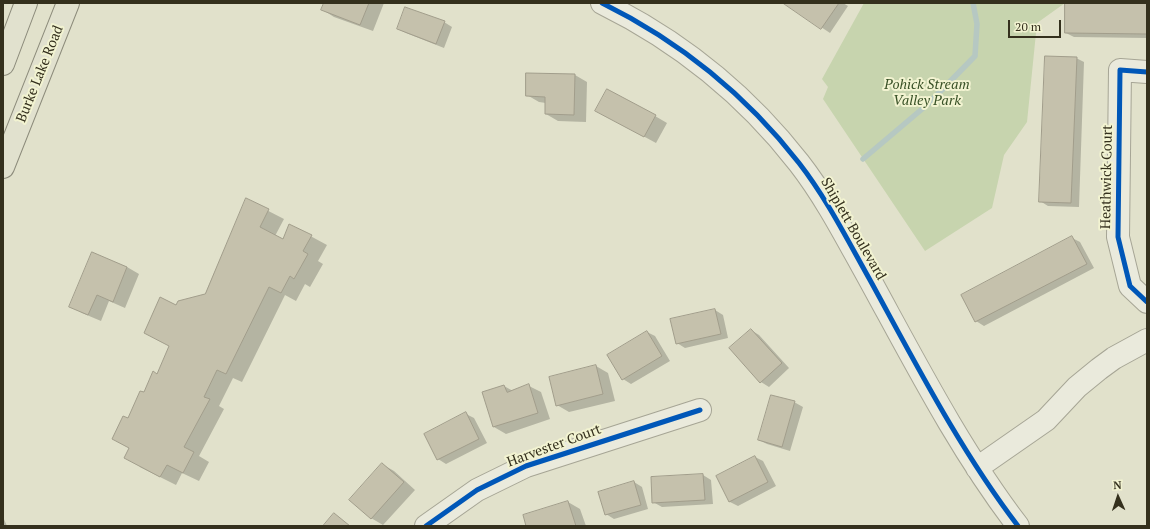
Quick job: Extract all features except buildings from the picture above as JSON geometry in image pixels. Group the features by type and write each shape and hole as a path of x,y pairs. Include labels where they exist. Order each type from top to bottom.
{"main road":[{"path":"3,64 26,3"},
{"name":"Burke Lake Road","path":"3,167 68,3"}],"street":[{"name":"Shiplett Boulevard","path":"602,3 655,32 684,51 715,75 741,98 765,123 800,164 830,208 942,410 977,468 1018,526"},
{"name":"Heathwick Court","path":"1147,72 1120,70 1118,237 1130,286 1147,302"},
{"path":"977,468 1046,420 1077,387 1099,369 1114,358 1147,340"},
{"name":"Harvester Court","path":"426,526 477,490 526,466 700,410"}],"green space":[{"name":"Pohick Stream Valley Park","path":"864,3 1065,3 1037,23 1027,122 1004,155 992,208 925,251 823,99 828,87 822,79"}],"waterway":[{"path":"863,159 928,104 975,56 977,24 973,3"}],"cycle path":[{"path":"602,3 658,34 710,72 757,115 799,163 837,220 922,375 958,437 997,497 1018,526"},
{"path":"1147,72 1120,70 1118,237 1130,286 1147,302"},
{"path":"426,526 477,490 526,466 700,410"}]}
